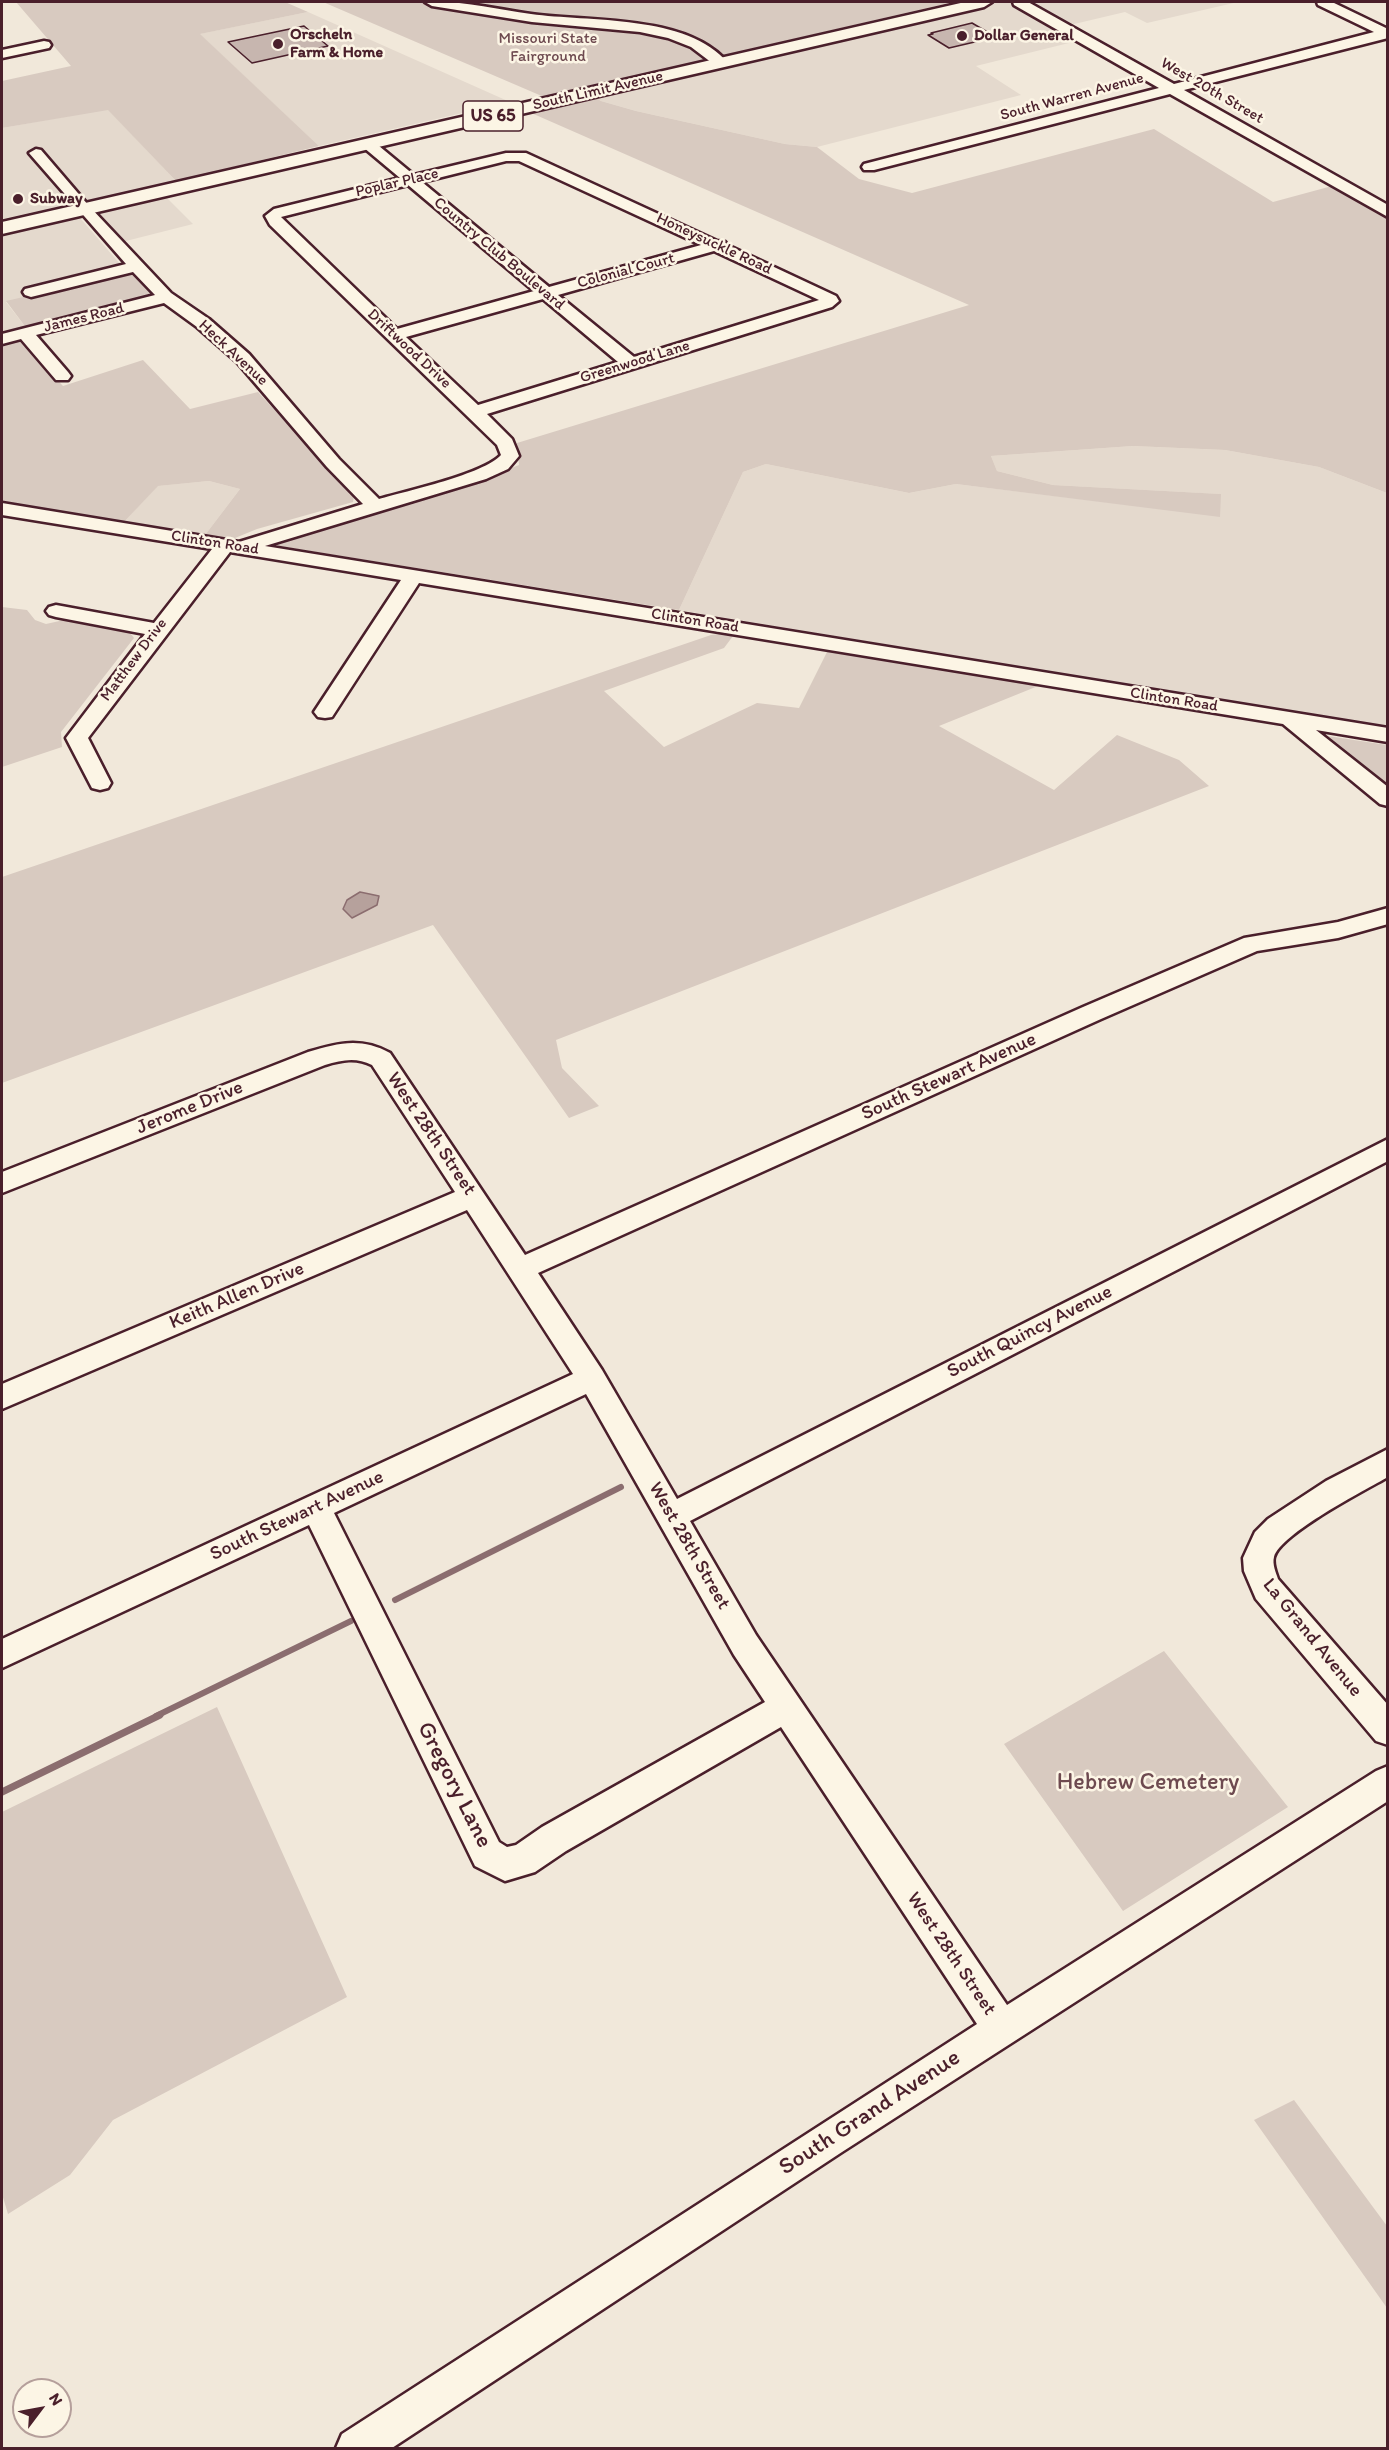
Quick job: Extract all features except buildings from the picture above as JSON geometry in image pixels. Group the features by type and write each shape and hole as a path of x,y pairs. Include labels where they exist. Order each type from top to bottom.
{"highway":[{"name":"South Limit Avenue","path":"2,228 984,2"}],"street":[{"path":"432,2 532,18 640,28 672,35 696,45 722,63"},
{"name":"West 20th Street","path":"1019,2 1388,212"},
{"path":"1323,2 1387,34"},
{"name":"South Warren Avenue","path":"869,167 1387,34"},
{"path":"2,54 44,45"},
{"name":"Country Club Boulevard","path":"368,144 630,363"},
{"name":"Heck Avenue","path":"36,153 84,209 167,297 203,323 243,358 333,463 375,506"},
{"name":"Poplar Place","path":"302,247 273,219 274,215 516,156 525,157 562,174"},
{"name":"Honeysuckle Road","path":"562,174 719,245 831,301 796,312"},
{"path":"1369,201 1388,196"},
{"name":"Colonial Court","path":"394,335 719,245"},
{"name":"Driftwood Drive","path":"302,247 506,443 510,456 502,465 479,475 375,506"},
{"path":"31,292 136,266"},
{"name":"James Road","path":"2,339 167,297"},
{"name":"Greenwood Lane","path":"475,412 796,312"},
{"path":"25,333 62,376"},
{"path":"234,546 375,506"},
{"name":"Clinton Road","path":"2,509 414,574 1388,735"},
{"name":"Matthew Drive","path":"100,783 77,738 84,725 156,630 234,546"},
{"path":"325,712 414,574"},
{"path":"56,611 156,630"},
{"path":"1290,719 1388,799"},
{"name":"South Stewart Avenue","path":"520,1269 1092,1013 1252,944 1347,928 1388,916"},
{"name":"Jerome Drive","path":"2,1183 317,1058 357,1049 381,1059"},
{"name":"West 28th Street","path":"381,1059 592,1378 745,1645 1002,2029"},
{"name":"South Quincy Avenue","path":"672,1516 1388,1149"},
{"name":"Keith Allen Drive","path":"2,1397 473,1196"},
{"name":"South Stewart Avenue","path":"2,1653 592,1378"},
{"name":"La Grand Avenue","path":"1388,1462 1283,1524 1267,1539 1259,1553 1258,1569 1267,1589 1388,1730"},
{"name":"Gregory Lane","path":"316,1507 487,1854 505,1864 523,1860 786,1707"},
{"name":"South Grand Avenue","path":"356,2448 1388,1782"}],"shaded area":[{"path":"1000,2 1012,2 1081,40 976,66 1021,95 817,147 785,144 636,111 601,101 593,96"},
{"path":"1026,2 1238,2 1147,23 1125,12 1070,25"},
{"path":"308,12 510,102 319,146 199,34"},
{"path":"108,109 176,181 2,219 2,128"},
{"path":"166,197 193,224 122,242 96,216 98,213"},
{"path":"75,217 80,218 127,272 6,302 27,329 2,336 2,234"},
{"path":"1133,446 1225,450 1319,467 1387,493 1387,728 679,610 743,472 766,464 909,493 956,484 1220,516 1220,494 1053,485 997,471 991,456"},
{"path":"209,481 240,489 205,535 124,522 157,486"},
{"path":"360,892 379,896 377,905 352,918 343,909 347,900"}],"green space":[{"path":"16,2 285,2 308,12 200,34 319,146 176,181 108,110 2,128 2,81 71,66"},
{"name":"Missouri State Fairground","path":"323,2 953,2 544,97"},
{"path":"593,96 601,101 636,111 785,144 817,147 859,179 912,193 1154,129 1273,202 1332,186 1387,217 1387,493 1319,467 1225,450 1133,446 991,456 997,471 1053,485 1221,494 1220,517 956,484 909,493 766,464 743,472 679,610 273,545 489,477 519,465 517,443 969,305 529,112"},
{"path":"132,272 152,294 151,297 27,329 6,301"},
{"path":"18,338 63,386 143,360 190,409 258,392 354,496 353,502 257,529 235,538 205,535 240,489 209,481 158,486 124,522 2,503 2,342"},
{"path":"2,607 27,610 35,620 46,624 64,620 129,631 134,638 61,732 62,747 2,767"},
{"path":"736,632 724,648 604,691 664,747 757,703 799,708 829,648 1043,684 939,726 1054,790 1117,735 1179,760 1209,786 556,1040 562,1068 599,1106 569,1118 433,925 2,1083 2,877 711,635"},
{"path":"1321,735 1387,745 1387,789"},
{"name":"Hebrew Cemetery","path":"1164,1651 1288,1807 1123,1911 1004,1744"},
{"path":"217,1707 347,1997 113,2120 70,2175 8,2214 2,2194 2,1812"},
{"path":"1294,2100 1387,2226 1387,2308 1254,2120"}],"waterway":[{"path":"395,1600 621,1487"},
{"path":"156,1716 351,1621"},
{"path":"2,1792 160,1715"}],"place":[{"name":"Dollar General","path":"962,36"},
{"name":"Orscheln Farm & Home","path":"278,44"},
{"name":"Subway","path":"18,199"}]}
